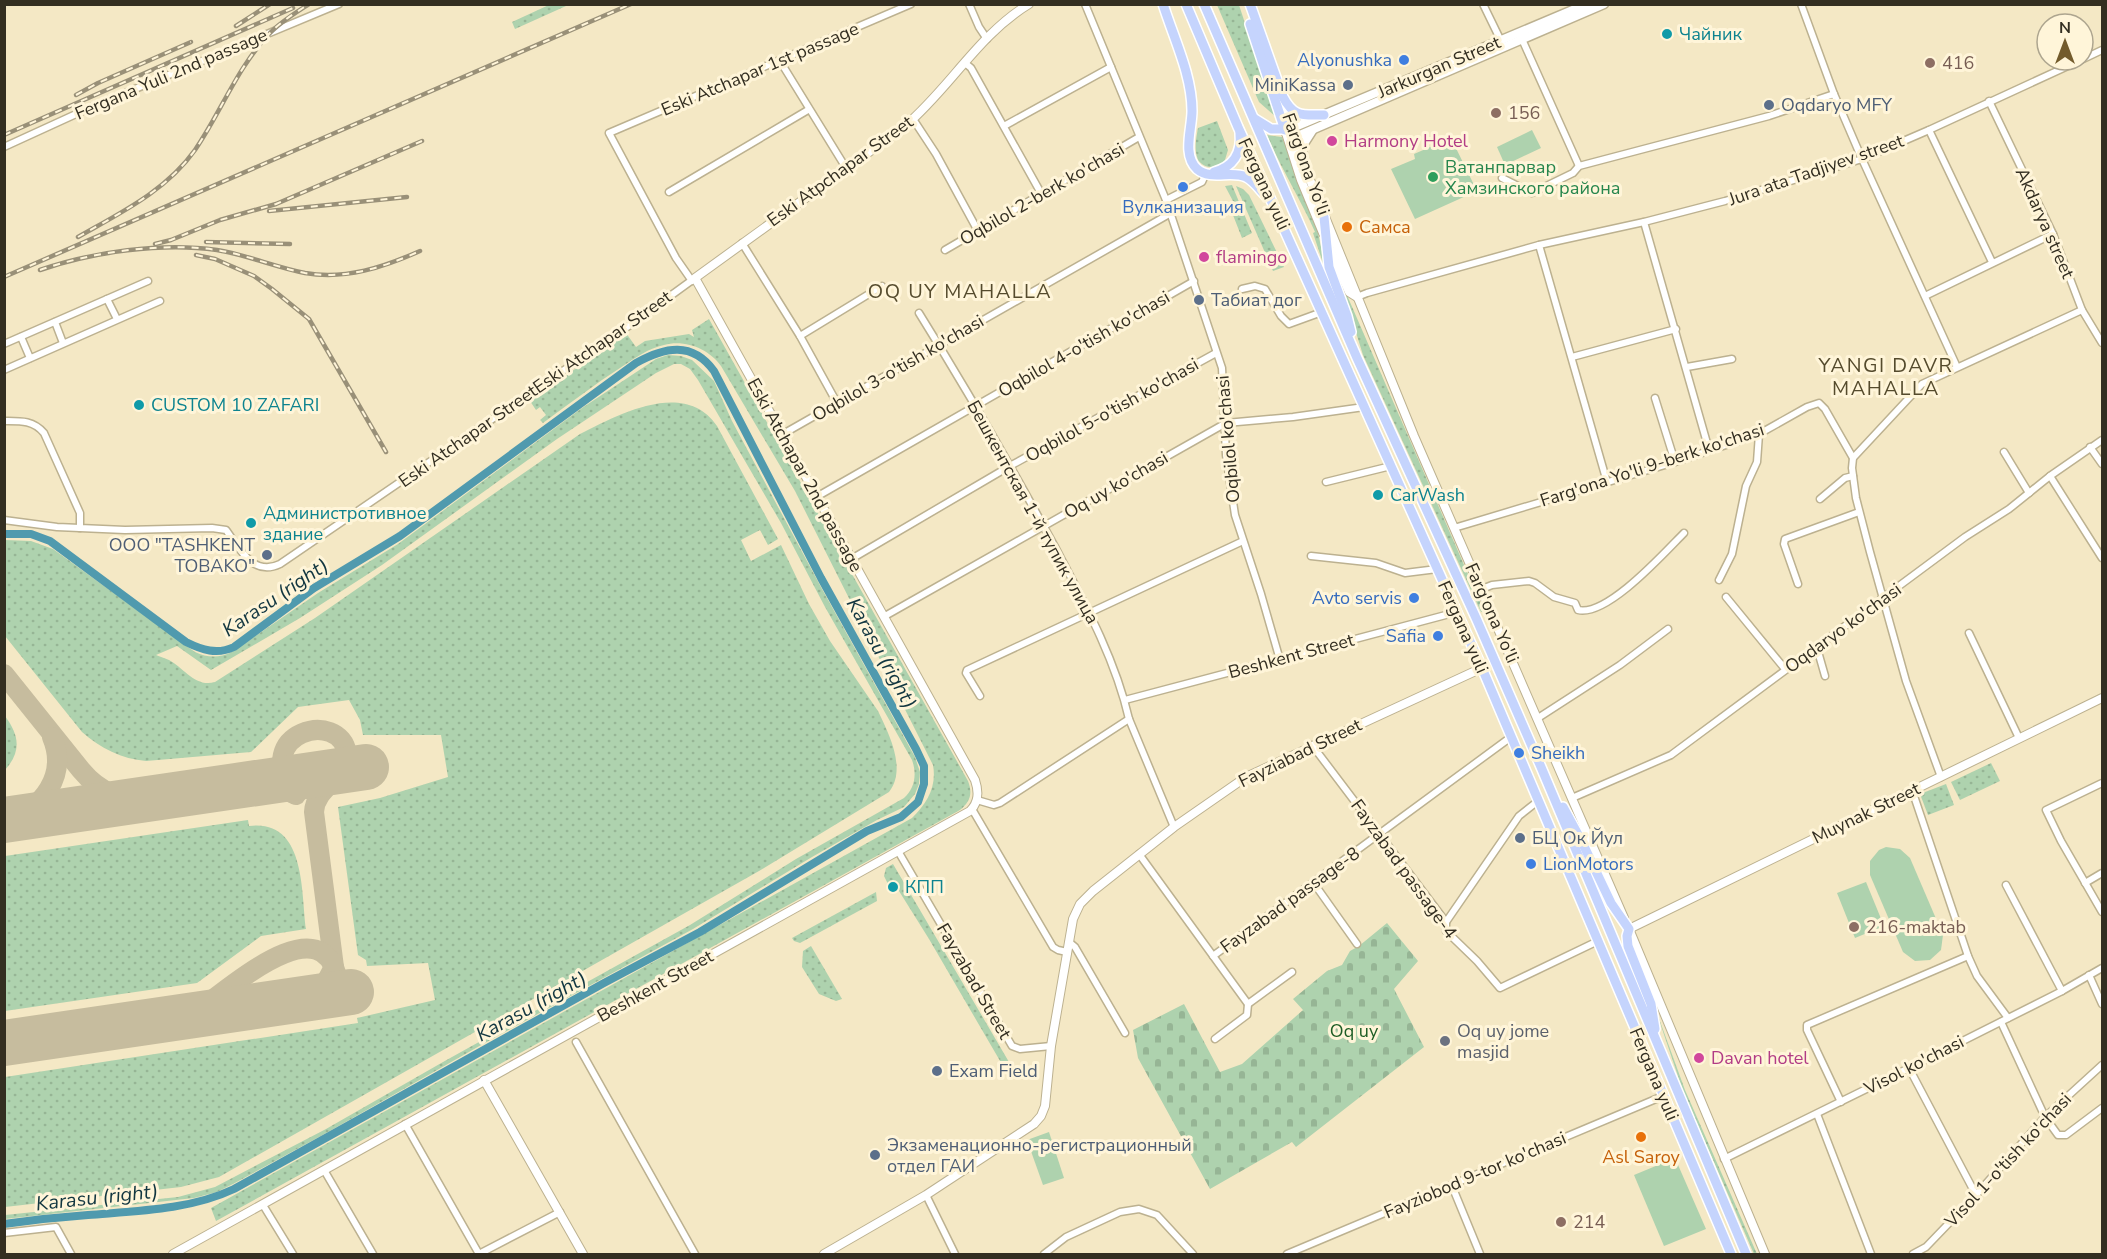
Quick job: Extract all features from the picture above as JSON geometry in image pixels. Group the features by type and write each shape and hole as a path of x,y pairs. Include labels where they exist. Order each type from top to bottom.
{"main road":[{"path":"1163,4 1190,87 1192,111 1190,158 1195,167 1206,173 1237,174 1246,177 1274,204"},
{"name":"Fergana yuli","path":"1186,4 1238,127 1482,668 1731,1254"},
{"name":"Fergana yuli","path":"1204,4 1357,358 1471,607 1541,767 1746,1254"},
{"path":"1244,4 1289,132 1265,127 1251,115"},
{"path":"1250,4 1283,97 1294,113 1324,115"},
{"name":"Jarkurgan Street","path":"1289,132 1313,131 1521,37 1587,4"},
{"name":"Jarkurgan Street","path":"1289,132 1324,115 1501,41 1521,37 1604,4"},
{"name":"Farg'ona Yo'li","path":"1283,97 1289,132"},
{"path":"1206,173 1219,171 1233,161 1240,142 1238,127"},
{"path":"1301,157 1303,145 1313,131"},
{"path":"1324,217 1329,267 1347,316 1357,358"},
{"path":"1541,767 1582,842 1611,903 1629,929 1628,946 1651,1004 1659,1046"}],"street":[{"name":"Fergana Yuli 2nd passage","path":"4,147 87,109 339,4"},
{"name":"Eski Atchapar 1st passage","path":"609,133 911,4"},
{"path":"969,4 987,39"},
{"name":"Eski Atpchapar Street","path":"693,279 913,119 1005,20 1029,4"},
{"name":"Oqbilol ko'chasi","path":"1085,4 1171,213 1222,368 1226,454 1234,515 1261,594 1280,660"},
{"path":"1483,4 1501,41"},
{"path":"1801,4 1834,94 1957,367"},
{"path":"1521,37 1579,166"},
{"path":"780,61 808,110 846,168"},
{"path":"965,63 971,68 1042,195"},
{"path":"1004,126 1111,67"},
{"name":"Jura аta Tadjiyev street","path":"1356,297 1539,245 1725,201 1862,159 2055,72"},
{"path":"1502,178 1532,192 1574,173 1579,166 1769,116 1834,94"},
{"name":"Akdarya street","path":"1989,101 2053,234 2082,310 2103,343"},
{"path":"669,192 808,110"},
{"path":"913,119 936,154 978,231"},
{"path":"1929,130 1992,262"},
{"name":"Farg'ona Yo'li","path":"1289,132 1454,528 1629,929"},
{"name":"Farg'ona Yo'li","path":"1289,132 1301,180 1349,292 1356,297"},
{"name":"Eski Atchapar 2nd passage","path":"609,133 676,258 693,279 853,558 975,780 977,800"},
{"name":"Oqbilol 2-berk ko'chasi","path":"945,250 1139,137"},
{"path":"1166,200 1202,182 1206,173"},
{"name":"Oqbilol 3-o'tish ko'chasi","path":"783,434 1171,213"},
{"path":"1644,222 1709,450"},
{"path":"1925,296 2053,234"},
{"path":"742,243 800,336 837,403"},
{"path":"1539,245 1607,482"},
{"path":"4,520 57,527 226,530 254,565 264,568 277,566 633,323 693,279"},
{"path":"4,344 148,281"},
{"name":"Oqbilol 4-o'tish ko'chasi","path":"818,496 1194,281"},
{"path":"800,336 882,286"},
{"path":"1242,289 1255,286 1265,289 1288,324 1322,312"},
{"path":"107,298 117,319"},
{"path":"4,370 160,301"},
{"path":"1941,777 1906,681 1859,512 1853,476 1853,458 1922,384 2082,310"},
{"name":"Бешкентская 1-й тупик улица","path":"919,314 976,406 1090,612 1125,700 1129,719 1174,827"},
{"path":"55,322 63,343"},
{"path":"1572,357 1676,329"},
{"path":"21,337 30,358"},
{"name":"Oqbilol 5-o'tish ko'chasi","path":"853,558 1010,466 1216,353"},
{"path":"1687,367 1732,359"},
{"path":"1655,398 1675,462"},
{"name":"Farg'ona Yo'li 9-berk ko'chasi","path":"1454,528 1675,462 1759,434 1807,407 1820,403 1826,409 1853,458"},
{"name":"Oq uy ko'chasi","path":"885,616 1226,423 1364,407"},
{"path":"4,421 27,421 44,433 80,513 80,528"},
{"path":"1719,580 1732,554 1746,486 1757,462 1759,434"},
{"name":"Oqdaryo ko'chasi","path":"1572,798 1671,755 1965,537 2103,440"},
{"path":"2090,447 2103,464"},
{"path":"2004,452 2029,493"},
{"path":"1326,482 1391,465"},
{"path":"1820,499 1845,478 1853,476"},
{"path":"2050,476 2103,558"},
{"path":"1798,584 1784,544 1785,539 1859,512"},
{"path":"1482,589 1492,585 1535,582 1554,597 1575,603 1578,610 1582,611 1606,603 1629,587 1684,533"},
{"path":"980,696 966,673 967,670 1243,541"},
{"path":"1311,556 1376,563 1405,573 1437,569"},
{"path":"1726,597 1785,669"},
{"name":"Beshkent Street","path":"1125,700 1457,612"},
{"path":"1538,718 1620,665 1668,629"},
{"path":"1969,633 2019,738"},
{"path":"1817,648 1826,676"},
{"name":"Fayziabad Street","path":"824,1254 926,1195 1039,1119 1045,1106 1051,1046 1073,919 1083,901 1174,827 1246,777 1482,668"},
{"name":"Muynak Street","path":"1629,929 2103,698"},
{"path":"1067,952 1053,946 972,809 977,800 994,805 1000,804 1129,719"},
{"name":"Fayzabad passage-8","path":"1213,956 1511,737"},
{"name":"Fayzabad passage-4","path":"1312,745 1446,922 1446,931 1478,961 1500,988 1598,941"},
{"path":"2103,783 2046,810 2061,841 2103,912"},
{"path":"1912,790 1968,956 1977,976 2004,1020 2045,1117 2056,1133 2061,1136 2066,1135 2103,1108"},
{"path":"1446,922 1519,816 1538,801"},
{"name":"Beshkent Street","path":"173,1254 972,809"},
{"name":"Fayzabad Street","path":"898,851 1012,1046 1020,1049 1051,1046"},
{"path":"1139,854 1248,1004 1247,1015 1215,1039"},
{"path":"2085,883 2103,873"},
{"path":"1313,882 1356,944"},
{"path":"2006,885 2062,991"},
{"name":"Fergana yuli","path":"1629,929 1765,1254"},
{"path":"1069,942 1075,947 1125,1033"},
{"path":"1841,1102 1807,1030 1807,1025 1968,956"},
{"name":"Visol ko'chasi","path":"1724,1159 2062,991 2103,968"},
{"path":"1248,1004 1292,972"},
{"path":"2089,975 2103,1004"},
{"path":"576,1042 695,1254"},
{"name":"Visol 1-o'tish ko'chasi","path":"1913,1254 1926,1247 1976,1196 2045,1117 2103,1065"},
{"path":"1909,1068 1976,1196"},
{"path":"484,1080 583,1254"},
{"name":"Fayziobod 9-tor ko'chasi","path":"1287,1254 1663,1096"},
{"path":"1817,1114 1871,1254"},
{"path":"405,1124 479,1254 560,1212"},
{"path":"324,1170 373,1254"},
{"path":"1452,1186 1480,1254"},
{"path":"926,1195 956,1254"},
{"path":"263,1204 292,1254"},
{"path":"1044,1254 1066,1237 1120,1212 1139,1209 1157,1215 1193,1254"},
{"path":"4,1233 56,1227 71,1254"},
{"path":"1926,1247 1929,1254"}],"green space":[{"path":"551,4 566,6 515,29 512,22"},
{"path":"1217,5 1239,5 1276,117 1259,102"},
{"path":"1217,121 1228,150 1224,163 1210,167 1198,160 1196,148 1198,128"},
{"path":"1532,130 1541,148 1505,165 1497,147"},
{"path":"1267,135 1282,137 1317,228 1327,275 1313,233 1315,232"},
{"name":"Ватанпарвар Хамзинского района","path":"1451,138 1477,191 1415,219 1391,169 1415,159 1414,154"},
{"path":"1232,185 1252,233 1242,238 1229,205 1234,203 1225,186"},
{"path":"1236,186 1249,195 1284,267 1273,271"},
{"path":"1330,256 1484,611 1481,612 1363,355 1349,310 1333,272"},
{"path":"709,319 968,781 970,794 968,801 960,810 216,1221 211,1208 912,818 930,794 934,780 933,765 795,491 716,360 703,350 680,343 658,346 632,360 543,423 540,420 546,415 540,407 536,410 530,401 626,333 636,347 645,341 689,334 694,337 692,330"},
{"path":"668,355 692,360 714,381 732,421 915,757 920,772 915,794 904,807 812,857 693,929 217,1192 194,1198 5,1219 5,1215 178,1197 215,1187 326,1129 690,925 796,859 908,794 914,780 912,760 825,607 781,523 698,380 690,369 681,364 674,364 656,373 557,439 382,565 300,618 211,670 177,646 156,655 169,660 196,680 215,682 315,618 580,434 631,410 669,402 687,404 703,412 717,426 778,539 768,545 760,530 741,540 751,561 781,545 809,604 830,641 878,711 891,741 896,762 894,783 889,792 759,871 219,1177 181,1187 5,1207 5,1077 358,1023 357,1018 435,1000 428,963 367,966 366,960 358,955 338,807 380,798 448,777 441,735 363,735 360,720 349,700 298,707 251,752 146,761 128,758 104,748 82,732 5,636 5,540 31,541 53,549 195,652 209,656 223,655 232,652 318,593 398,544 582,408 656,359"},
{"path":"5,716 16,736 17,743 14,756 5,770"},
{"path":"1991,763 2000,781 1960,800 1951,782"},
{"path":"1946,784 1954,805 1928,815 1920,794"},
{"path":"248,820 249,826 268,827 281,834 291,845 301,878 306,929 261,936 197,983 5,1011 5,856"},
{"path":"1886,847 1900,849 1910,858 1943,935 1941,950 1930,960 1915,961 1903,952 1870,875 1870,861 1879,850"},
{"path":"893,864 1016,1074 1010,1078 894,883 889,886 884,876 886,868"},
{"path":"1866,882 1884,926 1855,938 1837,893"},
{"path":"876,892 877,901 800,943 792,938"},
{"name":"Oq uy","path":"1387,923 1418,961 1394,989 1424,1047 1296,1147 1292,1142 1210,1189 1138,1058 1133,1030 1184,1004 1220,1072 1242,1064 1303,1010 1293,999 1327,971 1342,965 1350,951"},
{"path":"811,946 842,999 836,1001 819,994 802,967 803,951"},
{"path":"1653,1002 1685,1090 1757,1254 1754,1254 1683,1091"},
{"path":"1049,1132 1064,1178 1043,1185 1027,1140"},
{"path":"1675,1158 1706,1229 1664,1246 1634,1175"}],"waterway":[{"name":"Karasu (right)","path":"4,534 31,534 50,541 186,642 198,647 222,651 234,647 314,588 400,536 636,363 657,353 687,351 706,361 714,371 821,578 924,766 924,784 918,802 901,817 867,831 700,932 234,1189 199,1201 162,1208 4,1224"}],"taxiway":[{"path":"4,674 81,770 96,785 121,797 152,799"},
{"path":"294,794 283,773 283,755 290,742 302,734 316,730 330,732 341,740 347,754 346,762 338,776 320,795 314,812 334,967 324,986 305,999"},
{"path":"7,820 31,808 49,789 57,764 52,737"},
{"path":"248,785 276,785 296,795"},
{"path":"180,1017 196,1011 248,974 290,951 310,949 325,955 336,973"},
{"path":"280,1003 305,1009 318,1006"}],"runway":[{"path":"4,820 366,767"},
{"path":"4,1043 351,992"}],"railway":[{"path":"236,26 270,4"},
{"path":"78,237 141,200 183,165 204,136 238,76 258,47 278,26 309,4"},
{"path":"4,277 631,4"},
{"path":"4,135 293,8"},
{"path":"76,95 191,42"},
{"path":"155,244 220,220 276,204 422,141"},
{"path":"269,211 407,197"},
{"path":"206,242 290,244"},
{"path":"40,270 82,258 127,250 173,247 217,250 305,273 335,275 379,267 420,251"},
{"path":"196,255 215,259 254,276 309,319 386,452"}],"place":[{"name":"Чайник","path":"1667,34"},
{"name":"Alyonushka","path":"1404,60"},
{"name":"416","path":"1930,63"},
{"name":"MiniKassa","path":"1348,85"},
{"name":"Oqdaryo MFY","path":"1769,105"},
{"name":"156","path":"1496,113"},
{"name":"Harmony Hotel","path":"1332,141"},
{"name":"Ватанпарвар Хамзинского района","path":"1433,177"},
{"name":"Вулканизация","path":"1183,187"},
{"name":"Самса","path":"1347,227"},
{"name":"flamingo","path":"1204,257"},
{"name":"Табиат дог","path":"1199,300"},
{"name":"CUSTOM 10 ZAFARI","path":"139,405"},
{"name":"CarWash","path":"1378,495"},
{"name":"Администротивное здание","path":"251,523"},
{"name":"OOO \"TASHKENT TOBAKO\"","path":"267,555"},
{"name":"Avto servis","path":"1414,598"},
{"name":"Safia","path":"1438,636"},
{"name":"Sheikh","path":"1519,753"},
{"name":"БЦ Ок Йул","path":"1520,838"},
{"name":"LionMotors","path":"1531,864"},
{"name":"КПП","path":"893,887"},
{"name":"216-maktab","path":"1854,927"},
{"name":"Oq uy jome masjid","path":"1445,1041"},
{"name":"Davan hotel","path":"1699,1058"},
{"name":"Exam Field","path":"937,1071"},
{"name":"Asl Saroy","path":"1641,1137"},
{"name":"Экзаменационно-регистрационный отдел ГАИ","path":"875,1155"},
{"name":"214","path":"1561,1222"}],"district":[{"name":"OQ UY MAHALLA","path":"960,291"},
{"name":"YANGI DAVR MAHALLA","path":"1886,376"}]}
